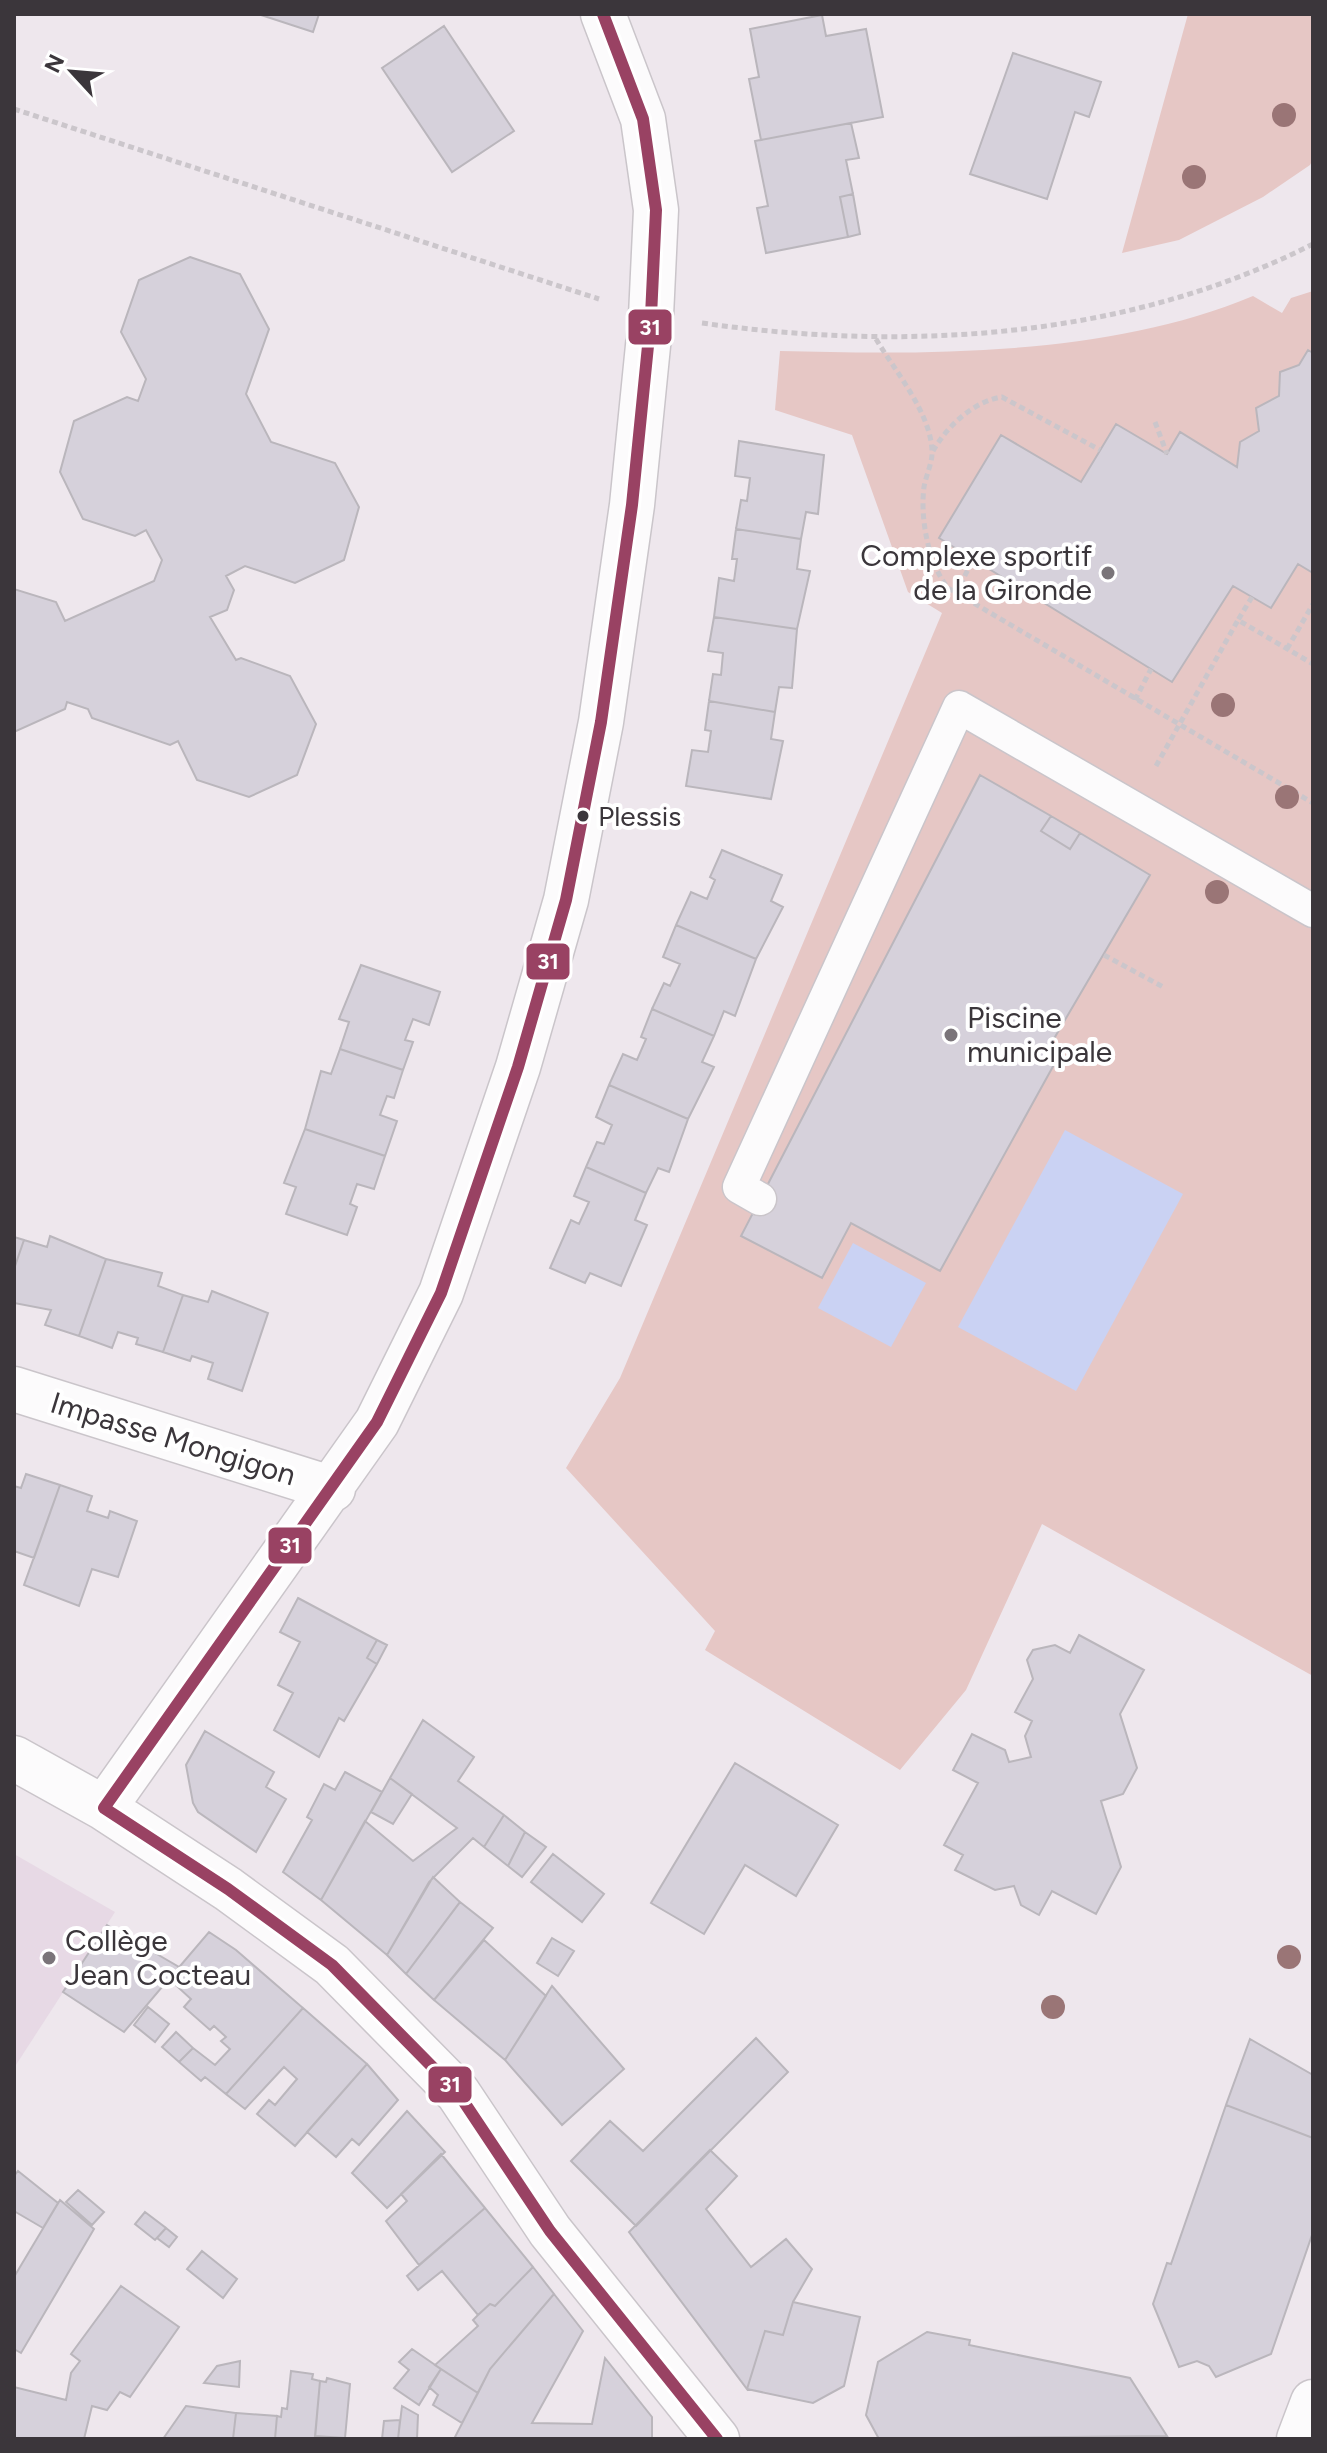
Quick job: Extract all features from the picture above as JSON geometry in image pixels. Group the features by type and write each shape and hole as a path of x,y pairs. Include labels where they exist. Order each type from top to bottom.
{"street":[{"path":"104,1808 333,1489 377,1422 441,1293 518,1067 566,900 601,722 632,505 651,316 656,210 643,119 605,15"},
{"name":"Impasse Mongigon","path":"14,1389 333,1489"},
{"path":"14,1758 104,1808 228,1889 332,1965 458,2093 550,2231 717,2439"},
{"path":"1299,2439 1313,2402"}],"lane":[{"path":"760,1199 739,1187 959,707 1313,911"}],"path":[{"path":"876,339 917,407 933,451"},
{"path":"1100,450 1002,397 987,401 958,421 933,451 923,504 936,571 956,594 1313,803"},
{"path":"1155,422 1167,454"},
{"path":"956,594 973,559"},
{"path":"1134,807 1252,597"},
{"path":"1287,649 1313,604"},
{"path":"1238,620 1313,664"},
{"path":"1135,700 1151,669"},
{"path":"1104,955 1165,988"}],"shaded area":[{"path":"1188,14 1313,14 1313,159 1310,165 1263,197 1179,240 1122,253"},
{"path":"1313,291 1313,1676 1042,1524 966,1690 900,1770 705,1650 715,1631 566,1468 620,1378 942,613 908,592 852,435 775,410 780,351 898,353 1020,348 1140,330 1198,316 1253,296 1282,313 1291,298"},
{"name":"Collège Jean Cocteau","path":"14,1854 115,1912 14,2068"}],"water":[{"path":"1065,1130 1183,1194 1076,1391 958,1327"},
{"path":"853,1243 926,1283 891,1347 818,1308"}],"building":[{"path":"258,14 319,14 313,32"},
{"path":"822,15 826,36 866,29 883,117 761,140 749,79 759,77 750,29"},
{"path":"444,26 514,131 452,172 382,68"},
{"path":"1013,53 1101,82 1089,117 1075,112 1047,199 970,174"},
{"path":"851,123 859,158 846,160 853,194 840,197 848,237 766,253 757,208 768,206 755,141"},
{"path":"853,194 860,234 848,237 840,197"},
{"path":"190,257 240,274 269,329 246,394 271,442 335,463 359,507 344,560 295,583 245,566 226,576 234,590 227,610 210,617 236,660 241,658 290,676 316,724 297,775 249,797 197,780 178,741 170,745 92,718 88,709 67,702 65,709 14,732 14,589 56,602 65,621 154,581 162,560 146,530 135,536 83,519 60,472 74,421 127,397 138,401 146,379 121,332 139,280"},
{"path":"1308,350 1313,353 1313,573 1298,564 1271,608 1233,586 1172,682 939,538 1001,435 1081,482 1116,424 1167,454 1180,432 1237,467 1240,442 1259,431 1256,408 1279,396 1280,372 1299,365"},
{"path":"739,441 824,455 818,514 806,512 801,539 736,529 741,500 747,501 750,478 735,476"},
{"path":"736,529 801,539 797,569 810,571 797,629 714,617 719,578 734,581 737,559 732,559"},
{"path":"714,617 797,629 792,688 779,687 775,712 709,701 713,674 721,675 723,653 708,651"},
{"path":"709,701 775,712 771,739 783,741 771,799 686,786 692,750 708,752 711,731 705,730"},
{"name":"Piscine municipale","path":"980,775 1051,816 1041,831 1070,849 1080,833 1150,875 1045,1054 1056,1061 940,1271 851,1223 822,1278 741,1236"},
{"path":"1051,816 1080,833 1070,849 1041,831"},
{"path":"722,850 782,875 771,901 783,907 756,959 676,925 691,892 707,899 715,880 710,877"},
{"path":"676,925 756,959 735,1016 724,1011 714,1036 652,1009 664,983 670,986 680,964 663,957"},
{"path":"361,965 440,992 429,1025 413,1019 405,1040 413,1042 403,1070 340,1049 349,1022 339,1019"},
{"path":"652,1009 714,1036 702,1062 714,1067 688,1119 609,1085 623,1054 637,1060 646,1039 641,1037"},
{"path":"340,1049 403,1070 394,1098 387,1096 380,1115 397,1121 385,1156 305,1129 321,1071 331,1074"},
{"path":"609,1085 688,1119 669,1172 658,1168 646,1193 586,1167 597,1142 604,1144 612,1125 596,1117"},
{"path":"305,1129 385,1156 374,1189 357,1184 350,1204 357,1207 347,1235 286,1214 296,1187 284,1183"},
{"path":"586,1167 646,1193 635,1220 647,1225 621,1286 590,1273 585,1283 550,1268 571,1220 579,1224 589,1202 574,1196"},
{"path":"50,1236 106,1259 79,1336 45,1325 51,1310 14,1303 14,1269 24,1240 47,1247"},
{"path":"14,1237 24,1240 14,1269"},
{"path":"106,1259 162,1273 158,1286 183,1295 163,1352 136,1344 138,1338 118,1332 112,1348 79,1336"},
{"path":"212,1291 268,1313 242,1391 208,1379 213,1363 192,1356 190,1361 163,1352 183,1295 208,1302"},
{"path":"26,1474 60,1485 34,1558 14,1551 14,1486 21,1488"},
{"path":"60,1485 92,1496 87,1511 108,1518 110,1511 137,1521 118,1577 92,1569 79,1606 24,1585"},
{"path":"298,1598 377,1640 367,1658 377,1664 344,1721 339,1718 319,1757 274,1730 293,1693 278,1685 300,1642 280,1632"},
{"path":"1079,1635 1144,1670 1120,1714 1137,1768 1123,1794 1101,1801 1121,1867 1096,1914 1052,1891 1039,1915 1021,1905 1014,1886 995,1890 955,1870 963,1855 944,1845 978,1783 953,1770 972,1734 1005,1750 1009,1762 1031,1757 1025,1736 1032,1721 1015,1712 1033,1679 1027,1660 1033,1650 1055,1645 1070,1653"},
{"path":"377,1640 387,1645 377,1664 367,1658"},
{"path":"423,1720 474,1757 458,1781 504,1815 484,1847 473,1838 429,1882 387,1955 321,1900 365,1821 413,1861 457,1828 390,1778"},
{"path":"205,1731 274,1772 266,1787 286,1799 256,1852 198,1812 193,1803 186,1765"},
{"path":"735,1763 838,1825 796,1896 745,1865 704,1934 651,1903"},
{"path":"345,1772 382,1792 321,1900 283,1872 312,1820 307,1817 324,1784 335,1790"},
{"path":"390,1778 412,1794 393,1824 371,1812"},
{"path":"504,1815 525,1832 508,1866 484,1847"},
{"path":"525,1832 546,1847 522,1877 508,1866"},
{"path":"553,1854 604,1894 582,1922 531,1882"},
{"path":"433,1877 460,1902 406,1974 387,1955"},
{"path":"460,1902 493,1928 434,2000 406,1974"},
{"path":"107,1925 179,1967 124,2032 63,1992"},
{"path":"209,1932 236,1950 303,2008 226,2094 205,2077 201,2081 179,2062 193,2048 215,2065 230,2049 221,2041 226,2037 214,2026 210,2030 184,2007 191,1999 169,1979"},
{"path":"552,1938 574,1951 558,1976 537,1963"},
{"path":"484,1940 546,1996 505,2060 434,2000"},
{"path":"552,1986 624,2069 562,2125 505,2060"},
{"path":"148,2007 169,2024 155,2042 134,2025"},
{"path":"303,2008 367,2064 295,2146 257,2114 269,2100 275,2105 297,2079 284,2067 245,2109 226,2094"},
{"path":"176,2032 193,2048 179,2062 162,2047"},
{"path":"756,2038 788,2072 636,2226 571,2161 610,2121 643,2151"},
{"path":"1250,2039 1313,2075 1313,2138 1226,2105"},
{"path":"367,2064 398,2100 359,2145 352,2139 336,2157 307,2132"},
{"path":"1226,2105 1313,2138 1313,2232 1271,2354 1216,2377 1209,2366 1197,2361 1179,2367 1153,2304 1167,2263 1171,2264"},
{"path":"407,2111 445,2152 387,2208 352,2173"},
{"path":"710,2150 737,2176 706,2209 751,2267 786,2239 812,2269 793,2302 783,2335 765,2331 747,2389 629,2232"},
{"path":"441,2154 485,2208 419,2265 386,2221 407,2201 401,2194"},
{"path":"18,2171 58,2203 43,2228 14,2211 14,2176"},
{"path":"78,2190 104,2212 92,2225 66,2202"},
{"path":"60,2200 94,2229 21,2353 14,2349 14,2277"},
{"path":"485,2208 533,2267 495,2306 490,2304 478,2315 442,2271 418,2290 407,2276"},
{"path":"145,2212 166,2228 155,2240 135,2224"},
{"path":"166,2228 177,2237 169,2247 157,2238"},
{"path":"202,2251 237,2279 223,2298 187,2269"},
{"path":"533,2267 554,2294 490,2369 478,2393 435,2365 478,2326 473,2320 478,2315 490,2304 495,2306"},
{"path":"121,2286 179,2327 130,2397 120,2392 107,2410 92,2406 84,2439 14,2439 14,2387 66,2400 71,2373 80,2361 71,2354"},
{"path":"554,2294 583,2331 532,2423 592,2424 605,2358 652,2417 652,2439 454,2439 490,2369"},
{"path":"793,2302 860,2317 844,2386 813,2403 747,2389 765,2331 783,2335"},
{"path":"927,2332 970,2340 969,2345 1130,2378 1167,2436 879,2439 866,2415 878,2362"},
{"path":"412,2349 441,2369 419,2405 394,2388 409,2370 399,2362"},
{"path":"240,2361 239,2387 204,2383 217,2366"},
{"path":"441,2369 478,2393 462,2423 433,2405 438,2395 429,2387"},
{"path":"291,2371 313,2374 312,2379 320,2381 315,2439 275,2439 277,2416 281,2417 282,2408 287,2409"},
{"path":"327,2378 350,2384 345,2438 315,2436 320,2381 326,2382"},
{"path":"186,2406 236,2413 233,2439 163,2439"},
{"path":"402,2406 418,2415 417,2439 398,2439"},
{"path":"236,2413 277,2416 275,2439 233,2439"},
{"path":"400,2420 398,2439 382,2439 384,2421"}],"transit line":[{"name":"31","path":"104,1808 377,1422 441,1293 518,1067 566,900 601,722 632,505 651,316 656,210 643,119 603,14"},
{"name":"31","path":"104,1808 228,1889 332,1965 458,2093 550,2231 717,2439"}],"place":[{"name":"Complexe sportif de la Gironde","path":"1108,573"},
{"name":"Plessis","path":"583,816"},
{"name":"Piscine municipale","path":"951,1035"},
{"name":"Collège Jean Cocteau","path":"49,1958"}]}
